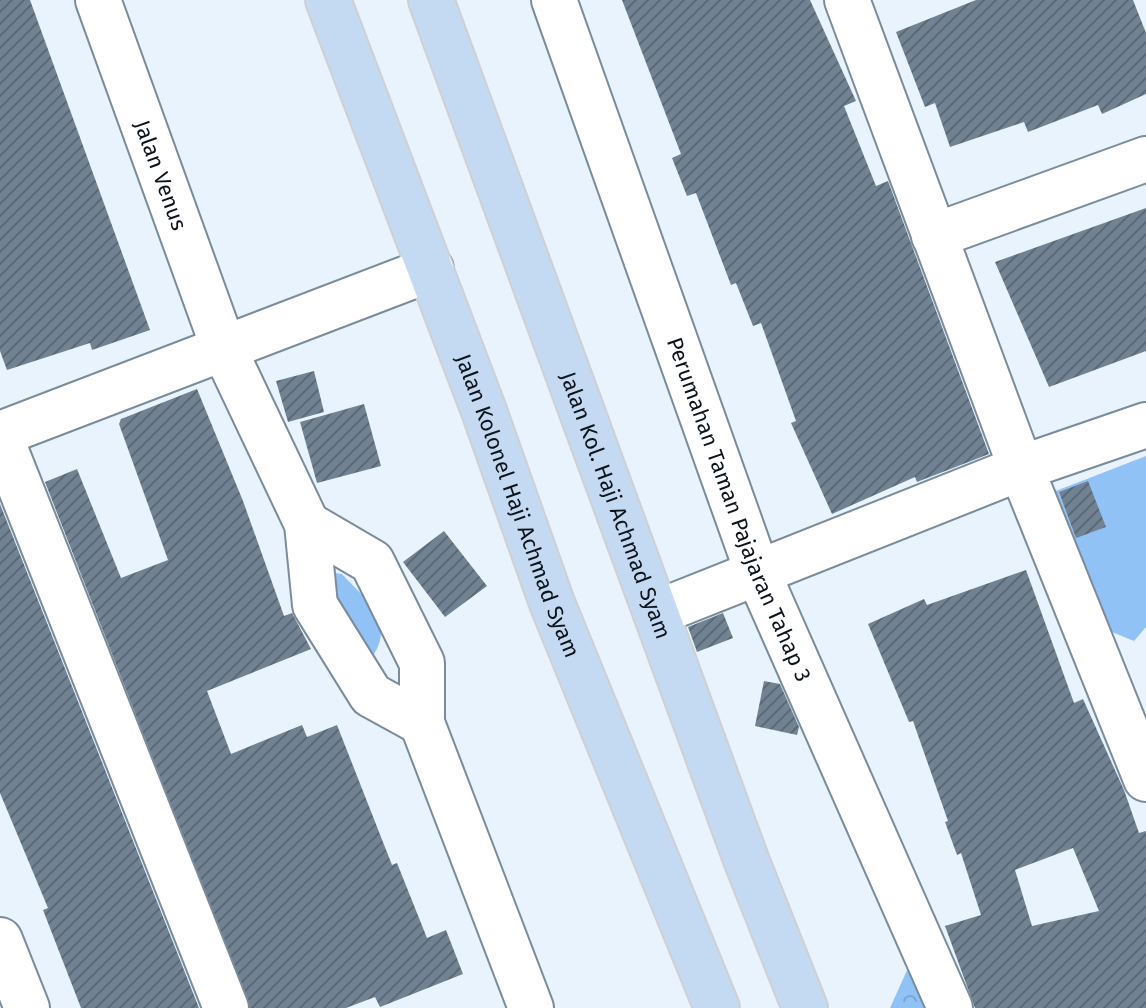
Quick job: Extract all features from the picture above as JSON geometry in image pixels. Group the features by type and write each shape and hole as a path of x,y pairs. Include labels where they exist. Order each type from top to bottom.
{"main road":[{"name":"Jalan Kolonel Haji Achmad Syam","path":"328,0 431,269 552,603 717,1008"},
{"name":"Jalan Kol. Haji Achmad Syam","path":"431,0 805,1008"}],"street":[{"name":"Jalan Venus","path":"98,0 224,349 307,524"},
{"name":"Perumahan Taman Pajajaran Tahap 3","path":"554,0 757,571 950,1008"},
{"path":"849,1 1021,468 1144,765"},
{"path":"934,236 1146,159"},
{"path":"226,1008 0,435 431,269"},
{"path":"656,613 1021,468 1146,425"},
{"path":"307,524 372,562 422,663 422,723 531,1008"},
{"path":"307,524 315,605 371,695 422,723"},
{"path":"0,940 27,1008"}],"green space":[{"path":"1146,456 1146,627 1134,641 1107,630 1048,494"},
{"path":"323,571 342,574 376,613 381,634 371,659 361,651"},
{"path":"918,946 940,1008 890,1008"}],"building":[{"path":"0,0 30,0 150,330 92,350 90,343 7,370 0,351"},
{"path":"622,0 810,0 856,101 844,106 876,186 888,181 989,454 917,482 915,477 832,514 791,423 796,421 761,323 753,326 736,283 731,285 696,193 687,196 672,158 681,154"},
{"path":"976,0 1133,0 1146,33 1146,94 1102,114 1098,105 1028,132 1024,122 950,147 935,103 925,107 896,32"},
{"path":"1146,208 1146,351 1049,387 995,262"},
{"path":"314,371 324,412 288,422 276,381"},
{"path":"197,389 243,501 284,616 292,613 311,649 207,691 231,754 302,725 307,737 337,725 392,865 397,863 427,938 446,930 463,974 380,1007 375,997 346,1008 250,1008 45,482 77,469 121,578 168,560 119,424 121,419"},
{"path":"364,404 381,466 317,483 300,422"},
{"path":"1088,481 1106,527 1076,538 1059,492"},
{"path":"0,504 199,1008 81,1008 43,910 48,908 0,793"},
{"path":"444,531 487,586 445,617 403,562"},
{"path":"1026,570 1074,703 1083,699 1124,790 1139,833 1146,831 1146,1008 975,1008 945,926 981,915 961,853 957,855 945,822 948,821 913,721 909,722 868,624 924,599 927,605","holes":["1073,848 1099,911 1032,926 1015,870"]},
{"path":"723,613 733,638 697,652 688,627"},
{"path":"764,681 780,684 799,727 797,735 755,726"}]}
